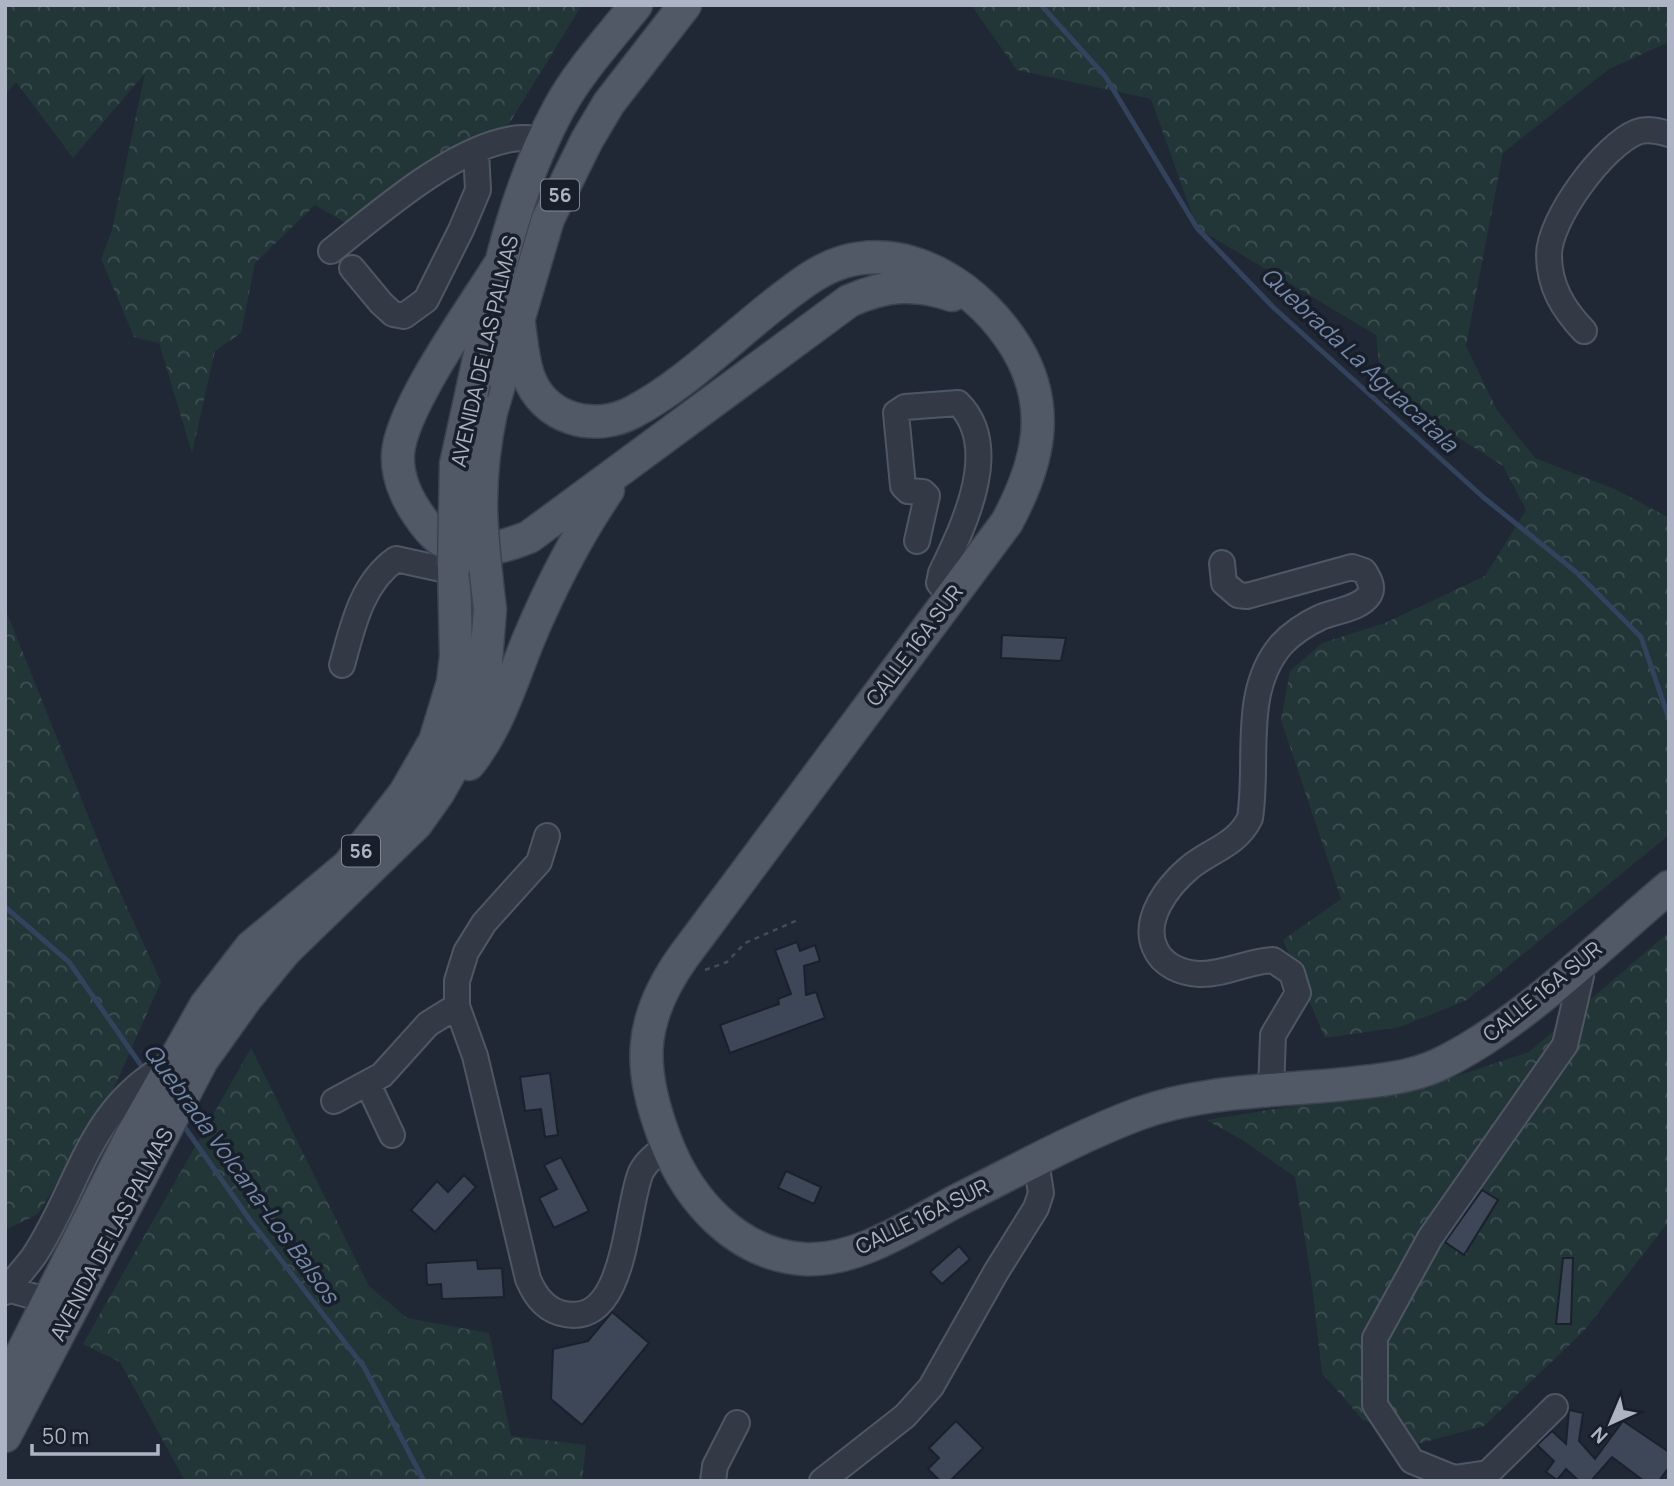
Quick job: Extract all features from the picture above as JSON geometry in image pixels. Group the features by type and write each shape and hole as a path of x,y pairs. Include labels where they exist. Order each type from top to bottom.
{"main road":[{"name":"AVENIDA DE LAS PALMAS","path":"5,1436 142,1145 164,1076 206,1005 250,947 348,866 405,793 435,741 450,692 456,656 453,504 456,464 499,266 544,138 560,106 582,73 636,5"},
{"name":"AVENIDA DE LAS PALMAS","path":"164,1076 223,1029 285,951 415,824 439,793 459,756 484,687 490,609 479,497 491,412 518,317 548,219 587,140 634,68 685,5"},
{"name":"CALLE 16A SUR","path":"518,317 529,377 539,394 561,414 599,423 633,412 658,396 807,279 844,262 875,256 907,261 949,279 980,304 1002,327 1021,356 1031,379 1038,431 1035,458 1025,488 1007,522 665,982 646,1034 645,1062 651,1099 668,1146 701,1202 733,1234 752,1246 805,1259 853,1251 889,1236 1036,1161 1166,1104 1389,1079 1436,1066 1511,1019 1669,887"},
{"name":"CALLE 16A SUR","path":"499,266 431,376 402,432 398,453 400,474 414,508 434,534 459,547 492,550 529,537 619,474 772,356 849,301 873,290 913,286 936,290 980,304"},
{"path":"439,793 466,767 495,725 539,618 589,518 619,474"},
{"name":"AVENIDA DE LAS PALMAS","path":"5,1387 50,1301 142,1145"}],"lane":[{"path":"1584,331 1568,314 1550,275 1551,233 1561,211 1611,150 1638,131 1657,130 1669,134"},
{"path":"331,251 401,195 476,151 512,139 544,138"},
{"path":"352,268 393,314 404,316 426,300 442,273 478,190 476,151"},
{"path":"917,541 927,496 923,492 908,491 903,486 896,413 905,407 958,403 968,413 971,423 978,471 967,519 941,573 939,583 950,596"},
{"path":"342,665 364,596 380,570 396,559 454,569"},
{"path":"1222,563 1224,583 1238,595 1247,596 1352,567 1364,571 1371,583 1371,593 1363,602 1321,617 1291,634 1275,653 1257,695 1250,818 1244,831 1233,841 1202,859 1177,880 1155,911 1151,926 1152,939 1163,960 1187,972 1202,974 1273,960 1292,973 1298,993 1273,1035 1271,1091"},
{"path":"547,836 539,862 484,923 466,952 457,981 457,1006 475,1056 528,1279 539,1299 548,1307 558,1313 580,1315 591,1312 609,1294 643,1169 668,1146"},
{"path":"1555,1407 1488,1473 1474,1478 1454,1478 1412,1461 1375,1405 1375,1338 1430,1238 1565,1045 1581,976 1580,962"},
{"path":"334,1101 368,1084 396,1060 428,1024 457,1006"},
{"path":"50,1301 6,1291 34,1255 95,1137 114,1108 164,1076"},
{"path":"368,1084 392,1135"},
{"path":"822,1481 905,1416 931,1387 996,1272 1036,1208 1041,1193 1036,1161"},
{"path":"713,1481 715,1466 737,1423"}],"path":[{"path":"665,982 727,962 745,943 800,919"}],"green space":[{"path":"5,5 582,5 504,132 476,151 344,222 315,205 255,263 241,333 215,351 192,453 159,343 134,337 101,259 112,230 145,73 73,158 16,82 5,95"},
{"path":"971,5 1669,5 1669,42 1609,69 1503,153 1466,346 1497,410 1535,458 1617,490 1669,518 1669,835 1467,1000 1400,1027 1325,1038 1283,940 1341,899 1281,720 1290,671 1322,643 1385,623 1485,576 1526,510 1503,466 1453,434 1383,401 1376,335 1197,228 1151,99 1017,70"},
{"path":"5,608 109,868 161,982 113,1090 38,1214 5,1230"},
{"path":"1669,932 1669,1221 1583,1332 1484,1426 1417,1444 1362,1419 1322,1373 1311,1277 1295,1177 1241,1139 1206,1120 1433,1084 1529,1052"},
{"path":"251,1048 369,1286 407,1318 489,1333 511,1436 586,1445 582,1481 185,1481 120,1362 83,1344"}],"building":[{"path":"1002,635 1066,638 1061,661 1001,658"},
{"path":"797,942 800,951 815,945 820,961 804,966 806,995 816,992 825,1018 730,1053 720,1025 779,1004 778,999 791,994 775,950"},
{"path":"550,1073 558,1135 545,1137 541,1109 525,1111 520,1077"},
{"path":"561,1157 589,1211 554,1228 539,1198 557,1189 544,1165"},
{"path":"786,1171 821,1187 814,1204 778,1188"},
{"path":"464,1175 476,1187 435,1232 411,1210 437,1181 448,1192"},
{"path":"1482,1190 1498,1200 1464,1255 1445,1242"},
{"path":"959,1246 970,1259 942,1284 930,1272"},
{"path":"1563,1258 1573,1258 1571,1324 1556,1324"},
{"path":"477,1260 478,1269 502,1268 504,1297 442,1299 441,1284 427,1285 426,1263"},
{"path":"612,1312 649,1343 582,1425 551,1399 553,1349 588,1341"},
{"path":"1569,1410 1583,1413 1579,1441 1595,1459 1623,1421 1669,1452 1669,1467 1659,1481 1644,1481 1612,1457 1591,1481 1579,1481 1566,1469 1557,1480 1546,1472 1554,1461 1537,1445 1552,1431 1566,1444"},
{"path":"956,1421 983,1448 950,1481 940,1481 928,1469 939,1458 929,1448"}],"waterway":[{"name":"Quebrada La Aguacatala","path":"1041,5 1105,76 1197,228 1273,307 1483,497 1576,572 1641,637 1669,719"},
{"name":"Quebrada Volcana-Los Balsos","path":"5,907 69,962 145,1071"},
{"name":"Quebrada Volcana-Los Balsos","path":"181,1122 250,1220 364,1367 424,1481"}]}
